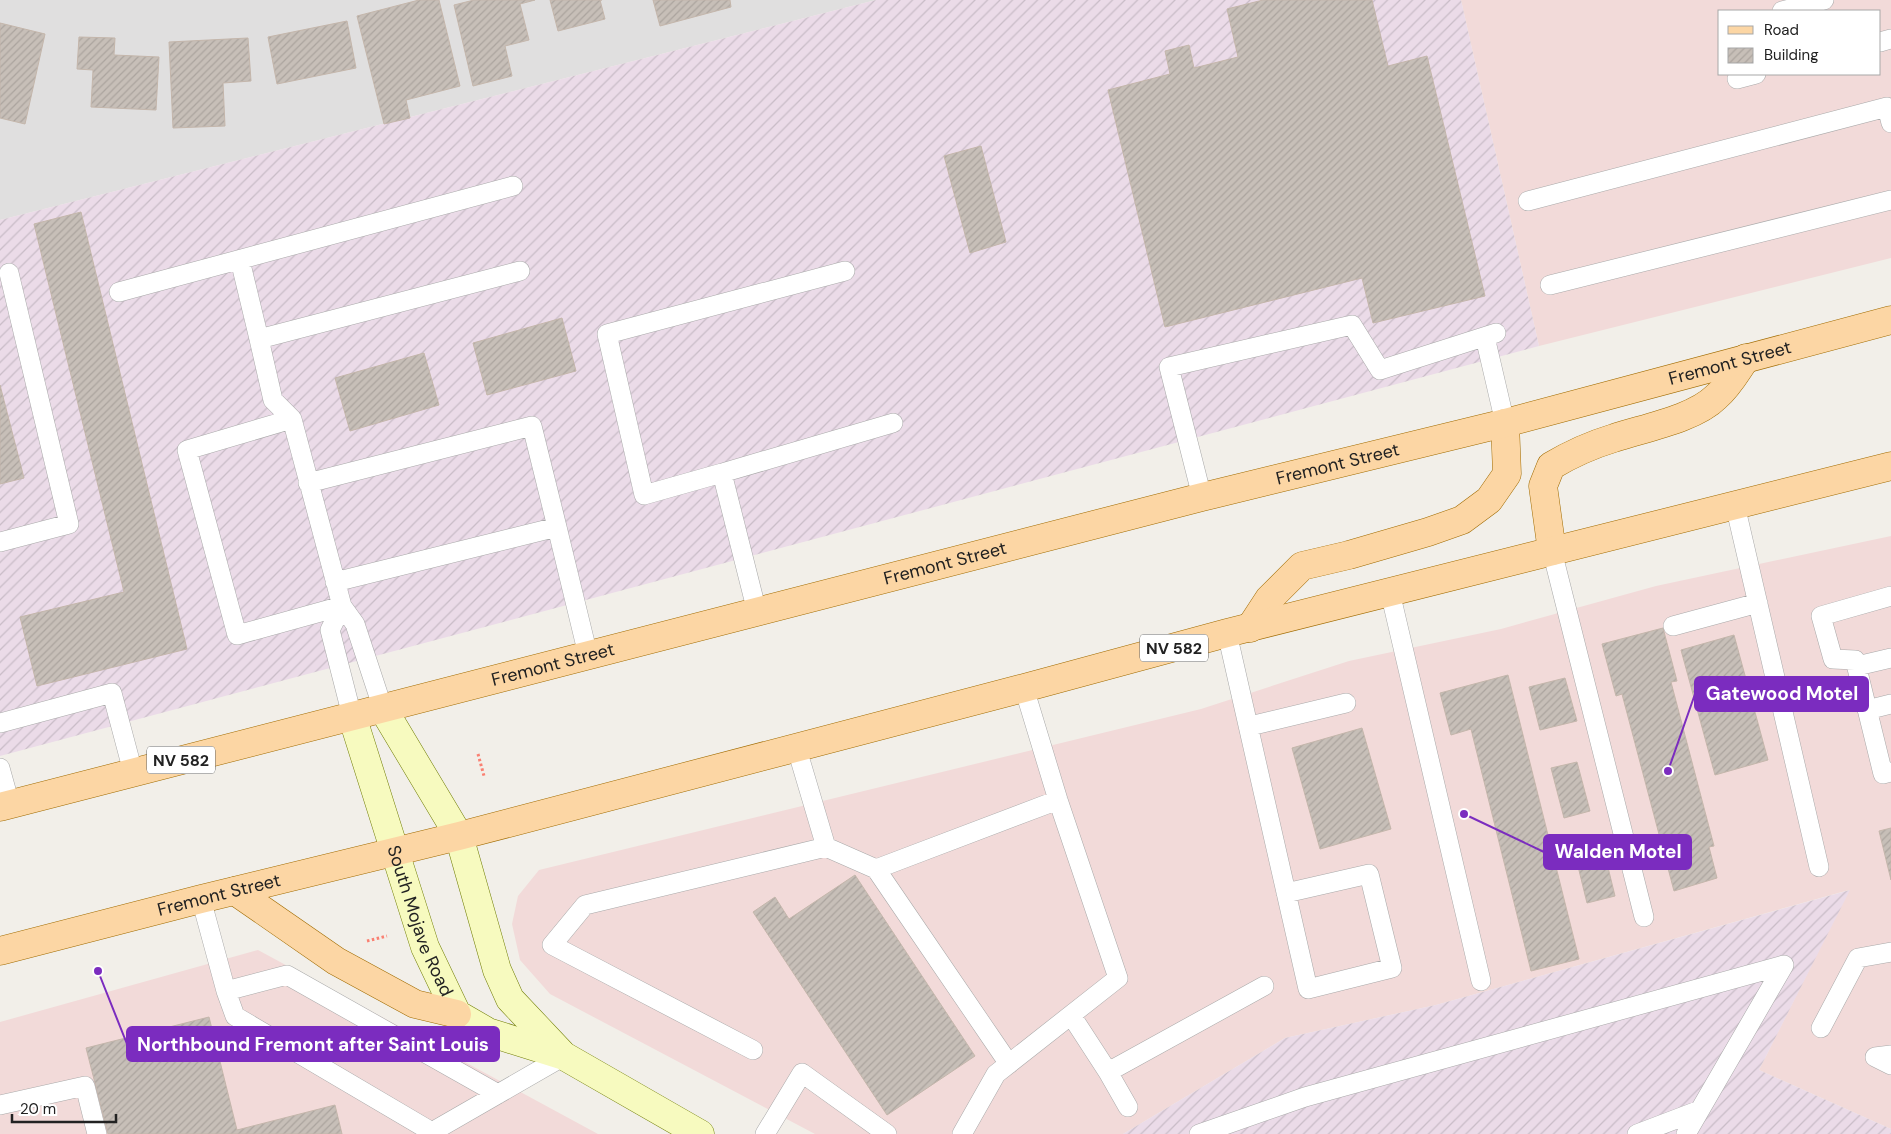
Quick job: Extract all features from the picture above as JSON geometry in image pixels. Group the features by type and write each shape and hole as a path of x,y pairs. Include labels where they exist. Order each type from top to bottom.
{"main road":[{"name":"Fremont Street","path":"5,806 1202,497 1505,423 1891,320"},
{"path":"1552,551 1543,486 1551,466 1576,452 1684,416 1715,399 1732,380 1746,358"},
{"path":"1238,631 1302,566 1349,555 1428,532 1462,520 1490,500 1507,474 1505,423"},
{"name":"Fremont Street","path":"0,951 201,899 459,836 1238,631 1891,466"},
{"path":"235,891 345,965 415,1004 457,1014"}],"street":[{"name":"South Mojave Road","path":"383,709 459,836 497,970 510,999 564,1056"},
{"name":"South Mojave Road","path":"352,716 425,947 438,979 457,1014 488,1032 564,1056 700,1134"}],"lane":[{"path":"1786,10 1824,0"},
{"path":"1737,79 1752,75"},
{"path":"1528,201 1887,107 1891,123"},
{"path":"119,292 513,186"},
{"path":"1550,285 1891,200"},
{"path":"240,260 272,400 292,419 342,606 355,624 383,709"},
{"path":"259,339 520,271"},
{"path":"845,271 607,334 644,495 893,423"},
{"path":"0,542 69,524 9,273"},
{"path":"1202,497 1169,367 1352,325 1380,370 1490,335 1505,423"},
{"path":"292,419 186,450 237,635 342,606"},
{"path":"308,483 532,426 588,656"},
{"path":"722,473 757,612"},
{"path":"1735,505 1819,867"},
{"path":"335,582 557,526"},
{"path":"1552,551 1644,917"},
{"path":"1390,592 1481,981"},
{"path":"1891,596 1821,616 1833,659 1856,660 1883,774 1891,772"},
{"path":"1673,626 1758,603"},
{"path":"342,606 330,630 352,716"},
{"path":"1238,631 1250,726 1286,893 1308,989 1392,968 1369,874 1286,893"},
{"path":"1857,666 1891,658"},
{"path":"962,1134 996,1074 1118,978 1058,800 1024,688"},
{"path":"0,723 112,694 133,772"},
{"path":"1250,726 1346,703"},
{"path":"1867,710 1891,704"},
{"path":"796,746 826,847"},
{"path":"0,768 5,806"},
{"path":"876,869 1058,800"},
{"path":"753,1050 552,945 585,905 826,847 876,869 1009,1064"},
{"path":"201,899 235,1016 432,1132 564,1056"},
{"path":"1821,1028 1858,958 1891,952"},
{"path":"1199,1134 1305,1097 1784,965 1686,1134"},
{"path":"226,990 287,975 498,1094"},
{"path":"1108,1072 1264,986"},
{"path":"1071,1015 1128,1107"},
{"path":"1891,1055 1875,1057 1891,1065"},
{"path":"765,1134 802,1073 887,1134"},
{"path":"0,1105 84,1086 97,1134"},
{"path":"1637,1134 1700,1110"}],"path":[{"path":"478,754 484,776"}],"shaded area":[{"path":"0,0 876,0 0,220"},
{"path":"876,0 1461,0 1539,346 0,756 0,220"},
{"path":"1461,0 1891,0 1891,258 1539,346"},
{"path":"1891,536 1891,1129 1759,1070 1849,890 1436,1005 1285,1038 1123,1134 815,1134 550,994 520,960 512,924 518,896 539,870 1201,709 1349,661 1501,629 1656,586"},
{"path":"1850,890 1759,1070 1891,1129 1891,1134 1123,1134 1285,1038 1436,1005"},
{"path":"258,950 598,1134 0,1134 0,1022"}],"building":[{"path":"419,0 439,0 460,86 406,100 410,118 384,124 357,16"},
{"path":"474,0 535,0 520,4 529,40 505,46 512,76 473,86 454,5"},
{"path":"550,0 600,0 605,19 558,31"},
{"path":"653,0 730,0 731,7 660,26"},
{"path":"1263,0 1372,0 1388,66 1427,56 1485,296 1373,323 1362,278 1165,327 1108,90 1170,74 1165,51 1189,45 1194,68 1238,57 1227,9"},
{"path":"347,21 356,68 277,84 268,37"},
{"path":"0,23 45,34 25,124 0,118"},
{"path":"79,37 115,38 114,55 159,57 156,110 91,107 93,70 77,69"},
{"path":"248,38 251,81 223,83 225,126 173,128 169,42"},
{"path":"981,146 1006,242 970,253 944,156"},
{"path":"81,212 187,649 37,686 20,617 124,592 34,224"},
{"path":"562,318 576,371 487,395 473,343"},
{"path":"424,353 439,405 350,431 335,378"},
{"path":"0,385 24,478 0,484"},
{"path":"1663,628 1677,681 1671,682 1714,846 1709,847 1717,878 1674,891 1622,694 1616,696 1602,644"},
{"path":"1734,635 1768,760 1715,775 1681,650"},
{"path":"1508,675 1579,959 1531,971 1471,729 1451,735 1440,693"},
{"path":"1565,678 1577,721 1540,730 1529,687"},
{"path":"1362,728 1391,829 1320,849 1292,748"},
{"path":"1577,762 1590,811 1564,818 1551,768"},
{"path":"1891,828 1891,880 1879,831"},
{"path":"1603,847 1615,896 1587,903 1575,854"},
{"path":"855,875 975,1056 887,1115 753,912 775,897 789,919"},
{"path":"209,1017 237,1130 335,1105 342,1134 108,1134 86,1048"}],"place":[{"name":"Gatewood Motel","path":"1668,771"},
{"name":"Walden Motel","path":"1464,814"},
{"name":"Northbound Fremont after Saint Louis","path":"98,971"}]}
